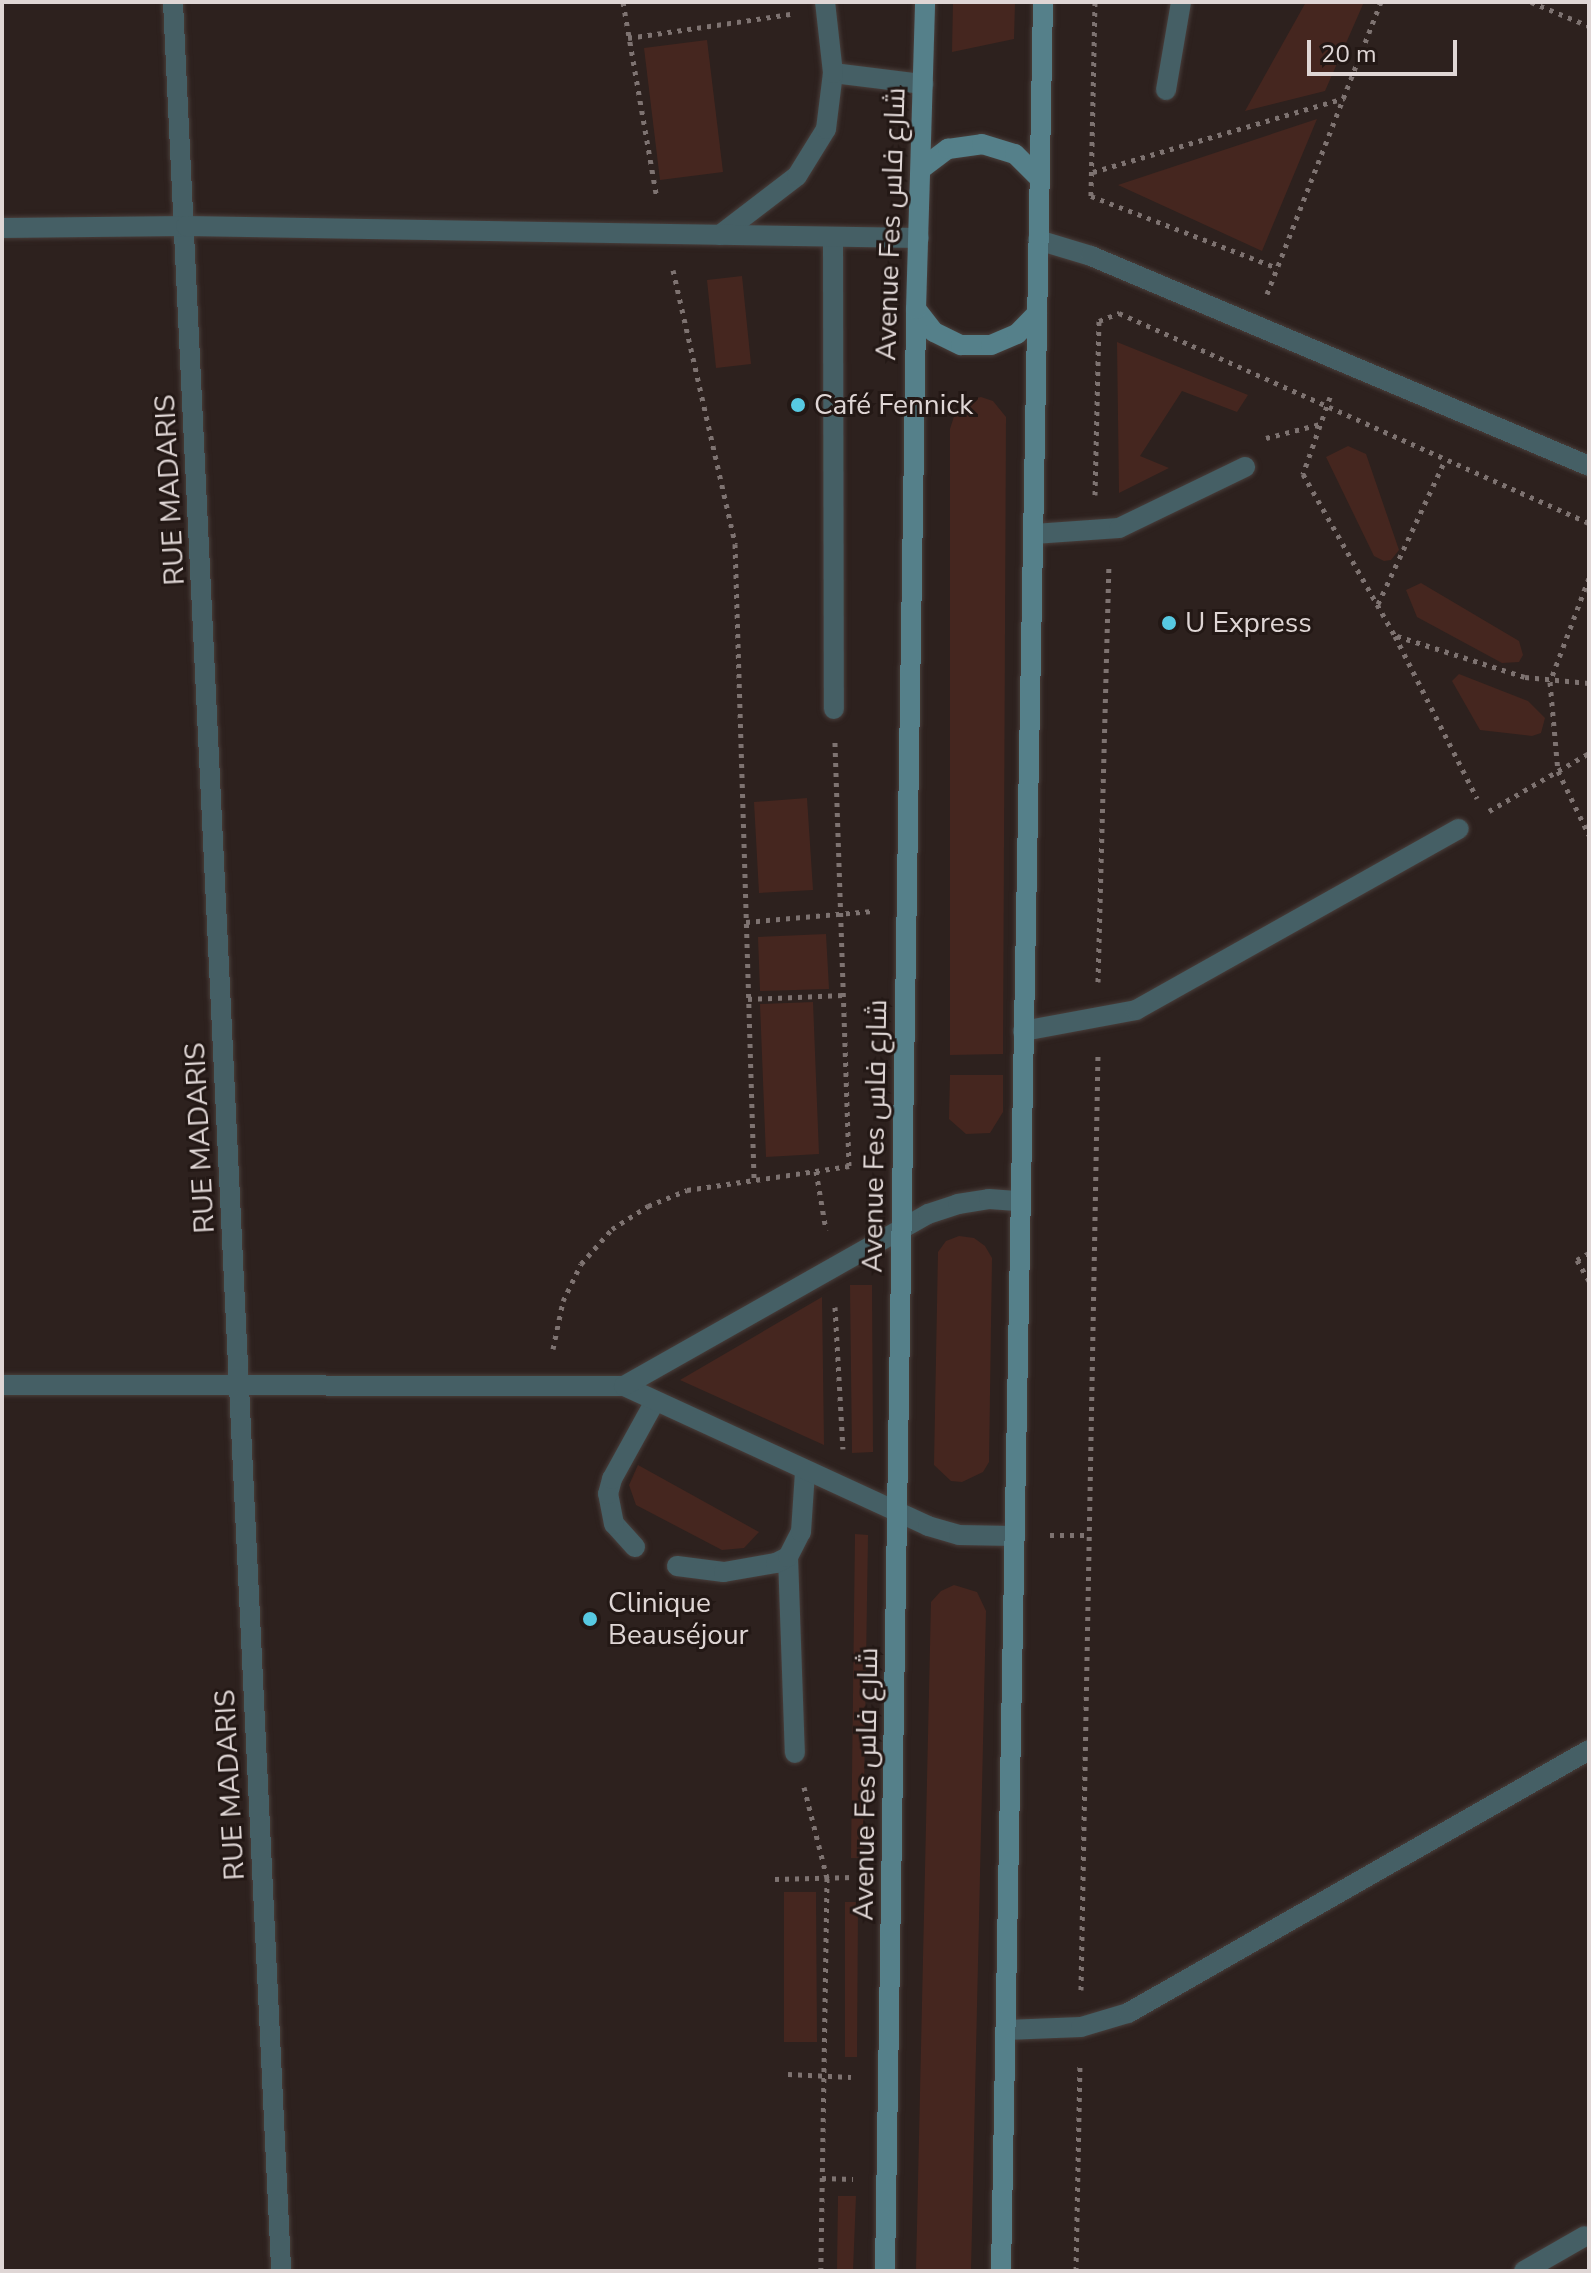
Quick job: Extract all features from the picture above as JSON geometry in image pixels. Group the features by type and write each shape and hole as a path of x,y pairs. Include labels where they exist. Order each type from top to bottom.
{"main road":[{"name":"Avenue Fes شارع فاس","path":"885,2271 916,309 925,2"},
{"path":"1001,2271 1043,2"},
{"path":"921,169 948,149 982,144 1015,154 1039,178"},
{"path":"916,309 934,332 961,345 991,345 1017,334 1037,313"}],"street":[{"name":"RUE MADARIS","path":"173,2 281,2271"},
{"path":"1166,90 1181,2"},
{"path":"720,235 797,176 826,129 833,73 825,6"},
{"path":"833,73 923,84"},
{"path":"2,228 186,226 919,238"},
{"path":"833,237 834,709"},
{"path":"1038,240 1091,256 1589,466"},
{"path":"1034,534 1110,530 1245,467"},
{"path":"1023,1031 1098,1020 1136,1010 1459,829"},
{"path":"624,1386 928,1214 958,1204 989,1199 1020,1201"},
{"path":"2,1385 624,1386 898,1513 959,1535 1014,1536"},
{"path":"635,1547 614,1524 608,1494 612,1479 655,1401"},
{"path":"795,1753 788,1557 801,1532 805,1472"},
{"path":"677,1566 724,1572 776,1563 788,1557"},
{"path":"1006,2030 1081,2027 1128,2013 1589,1750"},
{"path":"1524,2271 1585,2236"}],"path":[{"path":"623,2 664,232 735,544 754,1178"},
{"path":"1095,2 1091,196 1278,268"},
{"path":"1255,325 1381,2"},
{"path":"1531,2 1589,26"},
{"path":"628,38 825,6"},
{"path":"1092,172 1345,98"},
{"path":"1076,2271 1098,1020 1110,530 1110,506 1097,499 1094,492 1099,321 1119,313 1589,523"},
{"path":"1343,362 1303,474 1395,636 1484,814"},
{"path":"1258,440 1320,424"},
{"path":"1378,605 1445,460"},
{"path":"1589,578 1550,682 1558,771 1589,835"},
{"path":"1395,636 1525,677 1550,682 1589,683"},
{"path":"545,1385 563,1301 581,1264 612,1229 648,1206 687,1190 849,1166 834,709"},
{"path":"1459,829 1589,753"},
{"path":"746,922 906,908"},
{"path":"748,999 843,995"},
{"path":"816,1171 833,1267 846,1490"},
{"path":"1589,1253 1577,1260 1589,1281"},
{"path":"795,1753 827,1878 821,2271"},
{"path":"775,1879 892,1877"},
{"path":"788,2074 889,2078"}],"shaded area":[{"path":"953,2 1015,2 1014,39 952,52"},
{"path":"1306,2 1364,2 1325,91 1245,111"},
{"path":"707,40 723,172 660,180 644,48"},
{"path":"1317,119 1262,251 1118,185"},
{"path":"742,276 751,364 716,368 707,280"},
{"path":"1117,342 1248,395 1237,412 1182,391 1140,456 1169,468 1119,493"},
{"path":"981,397 993,401 1006,417 1003,1054 950,1055 950,429 957,407"},
{"path":"1348,446 1366,454 1399,550 1391,560 1384,561 1374,556 1326,457"},
{"path":"1421,583 1519,641 1523,655 1519,662 1502,663 1417,617 1406,590"},
{"path":"1459,674 1528,701 1545,718 1541,733 1532,736 1480,730 1452,681"},
{"path":"807,798 813,890 759,893 754,802"},
{"path":"826,934 829,989 760,991 758,937"},
{"path":"813,1002 819,1154 766,1157 760,1004"},
{"path":"950,1075 1003,1075 1003,1112 990,1133 966,1134 949,1119"},
{"path":"959,1236 974,1238 985,1246 992,1258 989,1462 983,1472 962,1482 951,1481 934,1465 938,1252 946,1241"},
{"path":"850,1285 872,1285 873,1452 852,1453"},
{"path":"822,1297 824,1445 680,1380"},
{"path":"638,1465 759,1532 744,1548 722,1550 636,1505 629,1485"},
{"path":"855,1534 868,1535 863,1858 851,1858"},
{"path":"954,1585 977,1592 986,1611 971,2271 916,2271 931,1602 941,1591"},
{"path":"784,1892 816,1892 817,2042 784,2042"},
{"path":"845,1902 858,1902 857,2057 845,2057"},
{"path":"838,2196 856,2196 853,2271 837,2271"}],"place":[{"name":"Café Fennick","path":"798,405"},
{"name":"U Express","path":"1169,623"},
{"name":"Clinique Beauséjour","path":"590,1619"}]}
